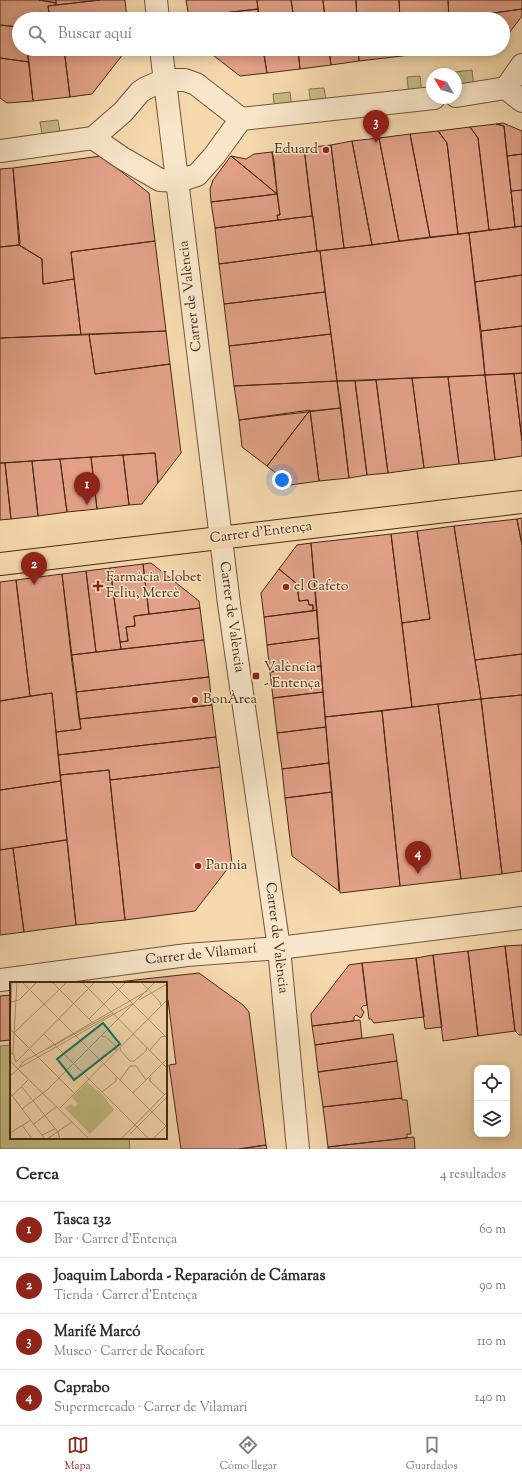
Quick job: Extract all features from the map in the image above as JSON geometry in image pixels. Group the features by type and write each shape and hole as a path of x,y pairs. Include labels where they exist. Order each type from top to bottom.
{"main road":[{"name":"Carrer d'Entença","path":"0,564 522,502"}],"street":[{"path":"156,0 157,12"},
{"name":"Carrer de València","path":"162,56 229,609 279,948 298,1149"},
{"path":"462,96 514,95 522,65"},
{"path":"0,151 93,138 123,112 140,92 165,80 185,80 196,84 241,119 426,99"},
{"path":"93,138 122,158 160,180 178,181 197,175 214,156 241,119"},
{"name":"Carrer de Vilamarí","path":"0,980 187,955 279,948 522,918"}],"shaded area":[{"path":"472,70 474,88 462,89 462,71"},
{"path":"420,76 422,94 409,96 407,77"},
{"path":"324,88 327,106 311,108 309,89"},
{"path":"290,92 292,110 275,112 273,94"},
{"path":"58,120 61,138 43,140 40,122"},
{"path":"10,1045 10,1139 129,1139 130,1149 0,1149 0,1046"}],"building":[{"path":"0,0 39,0 56,3 56,5 48,6 49,12 12,12 12,26 0,25"},
{"path":"39,0 56,0 56,3"},
{"path":"56,0 100,0 56,5"},
{"path":"100,0 125,0 126,12 49,12 48,6"},
{"path":"186,0 257,0 258,9 232,12 188,12"},
{"path":"257,0 291,0 293,12 258,12"},
{"path":"291,0 323,0 324,12 293,12"},
{"path":"323,0 356,0 357,12 324,12"},
{"path":"356,0 399,0 400,12 357,12"},
{"path":"399,0 448,0 449,12 400,12"},
{"path":"448,0 522,0 522,9 500,12 449,12"},
{"path":"258,9 258,12 232,12"},
{"path":"522,9 522,16 510,32 510,12 502,12"},
{"path":"0,25 12,26 12,56 28,56 29,62 0,58"},
{"path":"28,56 65,56 70,97 33,101"},
{"path":"65,56 122,56 92,94 70,97"},
{"path":"214,56 264,56 267,73 240,76"},
{"path":"264,56 299,56 300,69 267,73"},
{"path":"299,56 330,56 331,65 300,69"},
{"path":"330,56 359,56 359,61 331,65"},
{"path":"359,56 402,56 359,61"},
{"path":"0,58 29,62 33,101 7,103 0,98"},
{"path":"503,123 522,131 522,154 507,156 504,126 496,124"},
{"path":"496,124 504,126 515,227 489,230 478,138 470,127"},
{"path":"470,127 478,138 489,230 458,234 447,143 438,131"},
{"path":"438,131 447,143 458,234 430,237 410,134"},
{"path":"410,134 430,237 399,241 379,138"},
{"path":"379,138 399,241 372,245 352,141"},
{"path":"352,141 372,245 344,248 331,145"},
{"path":"331,145 344,248 317,251 304,148"},
{"path":"304,148 312,216 278,220 277,215 280,215 272,152"},
{"path":"272,152 277,194 231,156 246,159 254,154"},
{"path":"522,154 522,190 511,191 507,156"},
{"path":"101,156 149,193 155,241 71,252 74,279 43,284 42,259 19,245 13,168"},
{"path":"231,156 277,194 211,202 210,189 213,180"},
{"path":"13,168 20,243 19,245 0,247 0,169"},
{"path":"522,190 522,226 515,227 511,191"},
{"path":"277,194 280,215 277,215 278,220 215,228 211,202"},
{"path":"313,216 317,251 219,264 215,228"},
{"path":"522,226 522,275 475,282 469,233"},
{"path":"469,233 485,375 337,381 320,251"},
{"path":"155,241 166,331 81,335 71,252"},
{"path":"19,245 42,259 43,284 74,279 81,335 0,338 0,247"},
{"path":"320,251 325,292 224,304 219,264"},
{"path":"522,275 522,326 481,331 475,282"},
{"path":"325,292 331,334 229,346 224,304"},
{"path":"522,326 522,373 485,375 481,331"},
{"path":"166,331 170,364 95,374 89,334"},
{"path":"89,334 95,374 170,364 181,453 158,483 155,453 0,463 0,338"},
{"path":"331,334 337,381 234,386 229,346"},
{"path":"522,373 522,441 514,374"},
{"path":"514,374 522,441 522,456 495,460 485,375"},
{"path":"485,375 495,460 459,464 448,377"},
{"path":"448,377 459,464 424,468 412,378"},
{"path":"412,378 424,468 388,473 376,380"},
{"path":"376,380 388,473 367,475 355,381"},
{"path":"337,381 355,381 367,475 349,478"},
{"path":"337,381 341,408 239,420 234,386"},
{"path":"341,408 349,478 319,481 310,411"},
{"path":"310,410 319,481 290,485 267,466"},
{"path":"310,410 267,466 242,447 239,420"},
{"path":"155,453 158,483 142,504 129,505 123,455"},
{"path":"123,455 129,505 97,509 91,457"},
{"path":"91,457 97,509 67,512 60,459"},
{"path":"60,459 67,512 38,516 32,461"},
{"path":"32,461 38,516 11,519 5,463"},
{"path":"0,463 5,463 11,519 0,520"},
{"path":"522,518 522,545 517,519"},
{"path":"517,519 522,545 522,654 475,660 454,526"},
{"path":"454,526 481,699 412,707 402,623 430,619 417,531"},
{"path":"417,531 430,619 402,623 391,534"},
{"path":"391,534 412,707 325,717 311,543"},
{"path":"311,543 317,610 313,611 313,605 309,605 308,600 299,601 297,584 279,569 297,545"},
{"path":"151,563 199,601 200,608 149,614 143,564"},
{"path":"143,564 149,614 134,616 135,626 126,627 128,641 120,642 110,568"},
{"path":"110,568 121,649 96,652 86,571"},
{"path":"279,569 297,584 299,601 308,600 309,605 313,605 313,611 264,617 261,593"},
{"path":"86,571 96,652 71,655 62,574"},
{"path":"62,574 81,729 56,732 52,693 30,696 16,580"},
{"path":"16,580 30,696 0,701 0,582"},
{"path":"200,608 204,640 121,649 120,642 128,641 126,627 135,626 134,616"},
{"path":"317,610 319,638 267,645 264,617"},
{"path":"319,638 321,666 270,672 267,645"},
{"path":"204,640 209,677 76,692 71,655"},
{"path":"522,654 522,695 481,699 475,660"},
{"path":"321,666 323,692 273,698 270,672"},
{"path":"209,677 212,705 79,719 76,692"},
{"path":"323,692 326,727 277,733 273,698"},
{"path":"52,693 61,781 0,790 0,701"},
{"path":"522,695 522,871 502,874 481,699"},
{"path":"481,699 502,874 461,879 438,704"},
{"path":"438,704 461,879 400,886 382,711"},
{"path":"212,705 216,737 58,755 56,732 81,729 79,719"},
{"path":"382,711 400,886 340,893 325,717"},
{"path":"326,727 329,763 282,769 277,733"},
{"path":"216,737 220,767 110,780 109,770 60,775 58,755"},
{"path":"329,763 332,792 285,798 282,769"},
{"path":"220,767 232,863 195,911 125,920 110,780"},
{"path":"109,770 125,920 76,925 60,775"},
{"path":"61,781 67,840 0,850 0,790"},
{"path":"332,792 339,891 292,856 285,798"},
{"path":"67,840 76,925 24,932 13,848"},
{"path":"13,848 24,932 0,935 0,850"},
{"path":"522,945 522,1035 519,1035 515,1031 505,946"},
{"path":"505,946 515,1031 478,1036 468,951"},
{"path":"468,951 478,1036 443,1041 433,955"},
{"path":"433,955 442,1027 425,1029 416,958"},
{"path":"416,958 424,1017 374,1023 371,1019 369,1019 362,963"},
{"path":"362,963 367,1005 361,1008 364,1012 361,1018 356,1015 354,1017 354,1021 312,1026 311,1014 349,965"},
{"path":"199,973 243,1005 249,1012 266,1145 239,1149 181,1149 169,1065 176,1064 167,1000 167,982 117,982"},
{"path":"10,995 10,1040 0,1041 0,996"},
{"path":"360,1020 362,1038 315,1045 312,1026"},
{"path":"393,1034 397,1061 318,1072 315,1045"},
{"path":"397,1061 402,1098 323,1107 318,1072"},
{"path":"402,1098 402,1100 407,1100 411,1134 407,1134 407,1138 328,1147 323,1107"},
{"path":"414,1137 415,1149 328,1149 328,1147"},
{"path":"266,1145 267,1149 239,1149"}],"place":[{"name":"Marifé Marcó","path":"376,143"},
{"name":"Eduard","path":"326,150"},
{"name":"Tasca 132","path":"87,505"},
{"name":"Joaquim Laborda - Reparación de Cámaras","path":"34,585"},
{"name":"Farmàcia Llobet Feliu, Mercè","path":"98,586"},
{"name":"el Cafeto","path":"286,587"},
{"name":"València - Entença","path":"256,676"},
{"name":"BonÀrea","path":"195,700"},
{"name":"Pannia","path":"198,866"},
{"name":"Caprabo","path":"418,874"}]}
